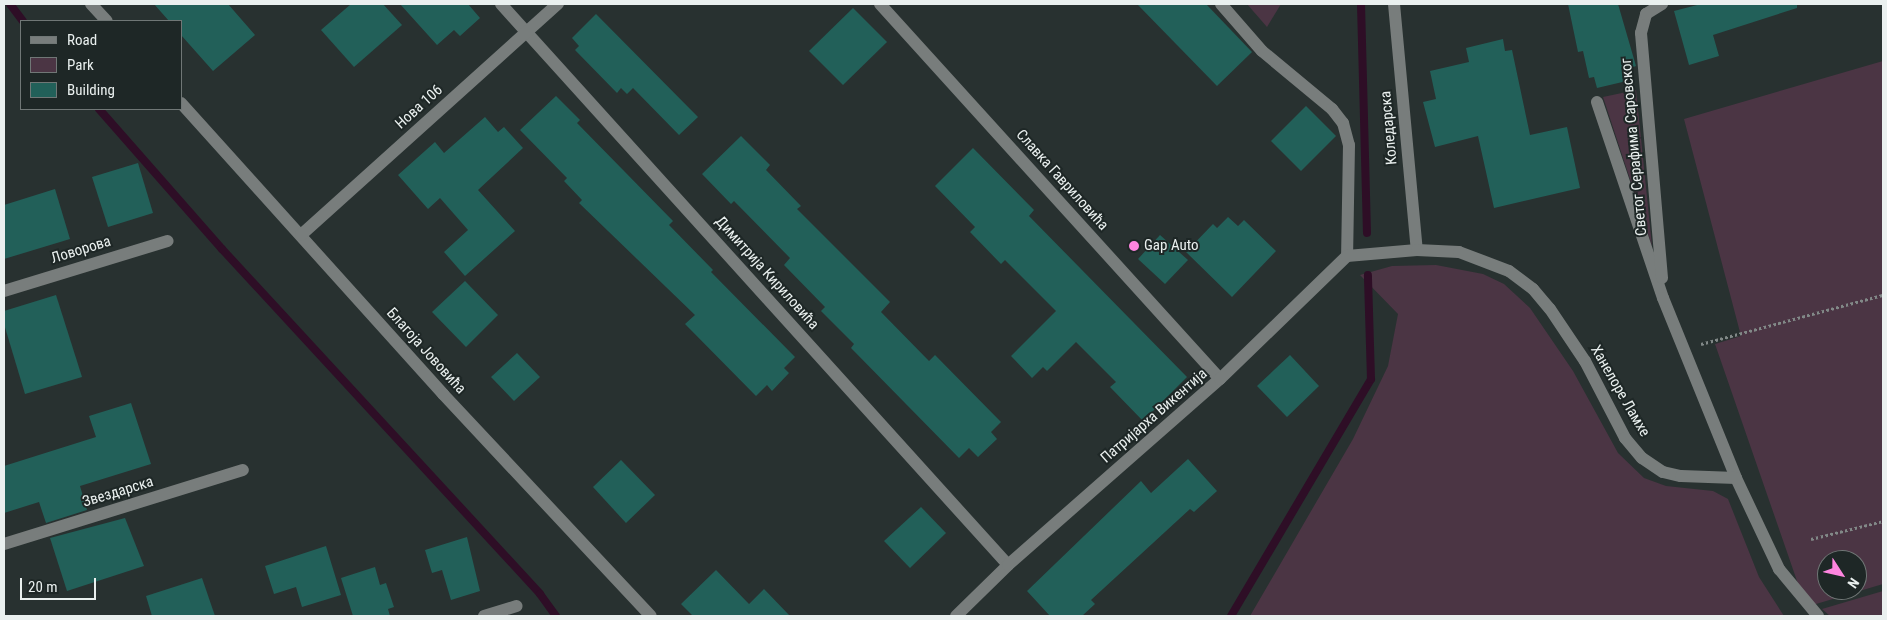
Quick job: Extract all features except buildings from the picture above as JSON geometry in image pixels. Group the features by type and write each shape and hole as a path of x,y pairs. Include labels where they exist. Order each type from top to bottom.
{"street":[{"path":"91,4 106,20"},
{"name":"Димитрија Кириловића","path":"501,4 1008,565"},
{"name":"Нова 106","path":"301,235 558,4"},
{"name":"Славка Гавриловића","path":"880,4 1220,379"},
{"path":"1221,4 1262,50 1332,109 1343,122 1349,145 1346,256"},
{"name":"Коледарска","path":"1394,4 1417,250"},
{"name":"Светог Серафима Саровског","path":"1662,4 1646,14 1641,34 1663,298"},
{"path":"1597,102 1663,298 1736,478 1779,569 1818,616"},
{"name":"Благоја Јововића","path":"182,104 443,394 651,616"},
{"name":"Ловорова","path":"4,290 168,241"},
{"name":"Ханелоре Ламхе","path":"1346,256 1417,250 1459,252 1510,271 1533,289 1585,361 1625,438 1642,458 1663,472 1681,476 1736,478"},
{"name":"Патријарха Викентија","path":"956,616 1008,565 1220,379 1346,256"},
{"name":"Звездарска","path":"4,544 242,470"},
{"path":"484,616 516,606"}],"path":[{"path":"1684,349 1883,295"},
{"path":"1811,539 1883,521"}],"green space":[{"path":"1247,4 1281,4 1267,27"},
{"path":"1883,61 1883,584 1867,589 1867,550 1817,550 1817,600 1829,600 1806,607 1715,344 1741,336 1684,119"},
{"path":"1636,90 1652,246 1603,97"},
{"path":"1436,265 1483,274 1504,284 1530,308 1573,371 1618,453 1644,478 1666,486 1713,491 1728,499 1759,577 1784,616 1250,616 1353,439 1388,366 1398,314 1360,275 1392,266"},
{"path":"1883,591 1883,616 1830,616 1822,609 1852,600 1867,600 1867,596"}],"waterway":[{"path":"10,4 22,20"},
{"path":"1361,4 1367,233"},
{"path":"100,110 222,249 540,594 556,616"},
{"path":"1231,616 1371,379 1368,275"}],"place":[{"name":"Gap Auto","path":"1134,246"}]}
